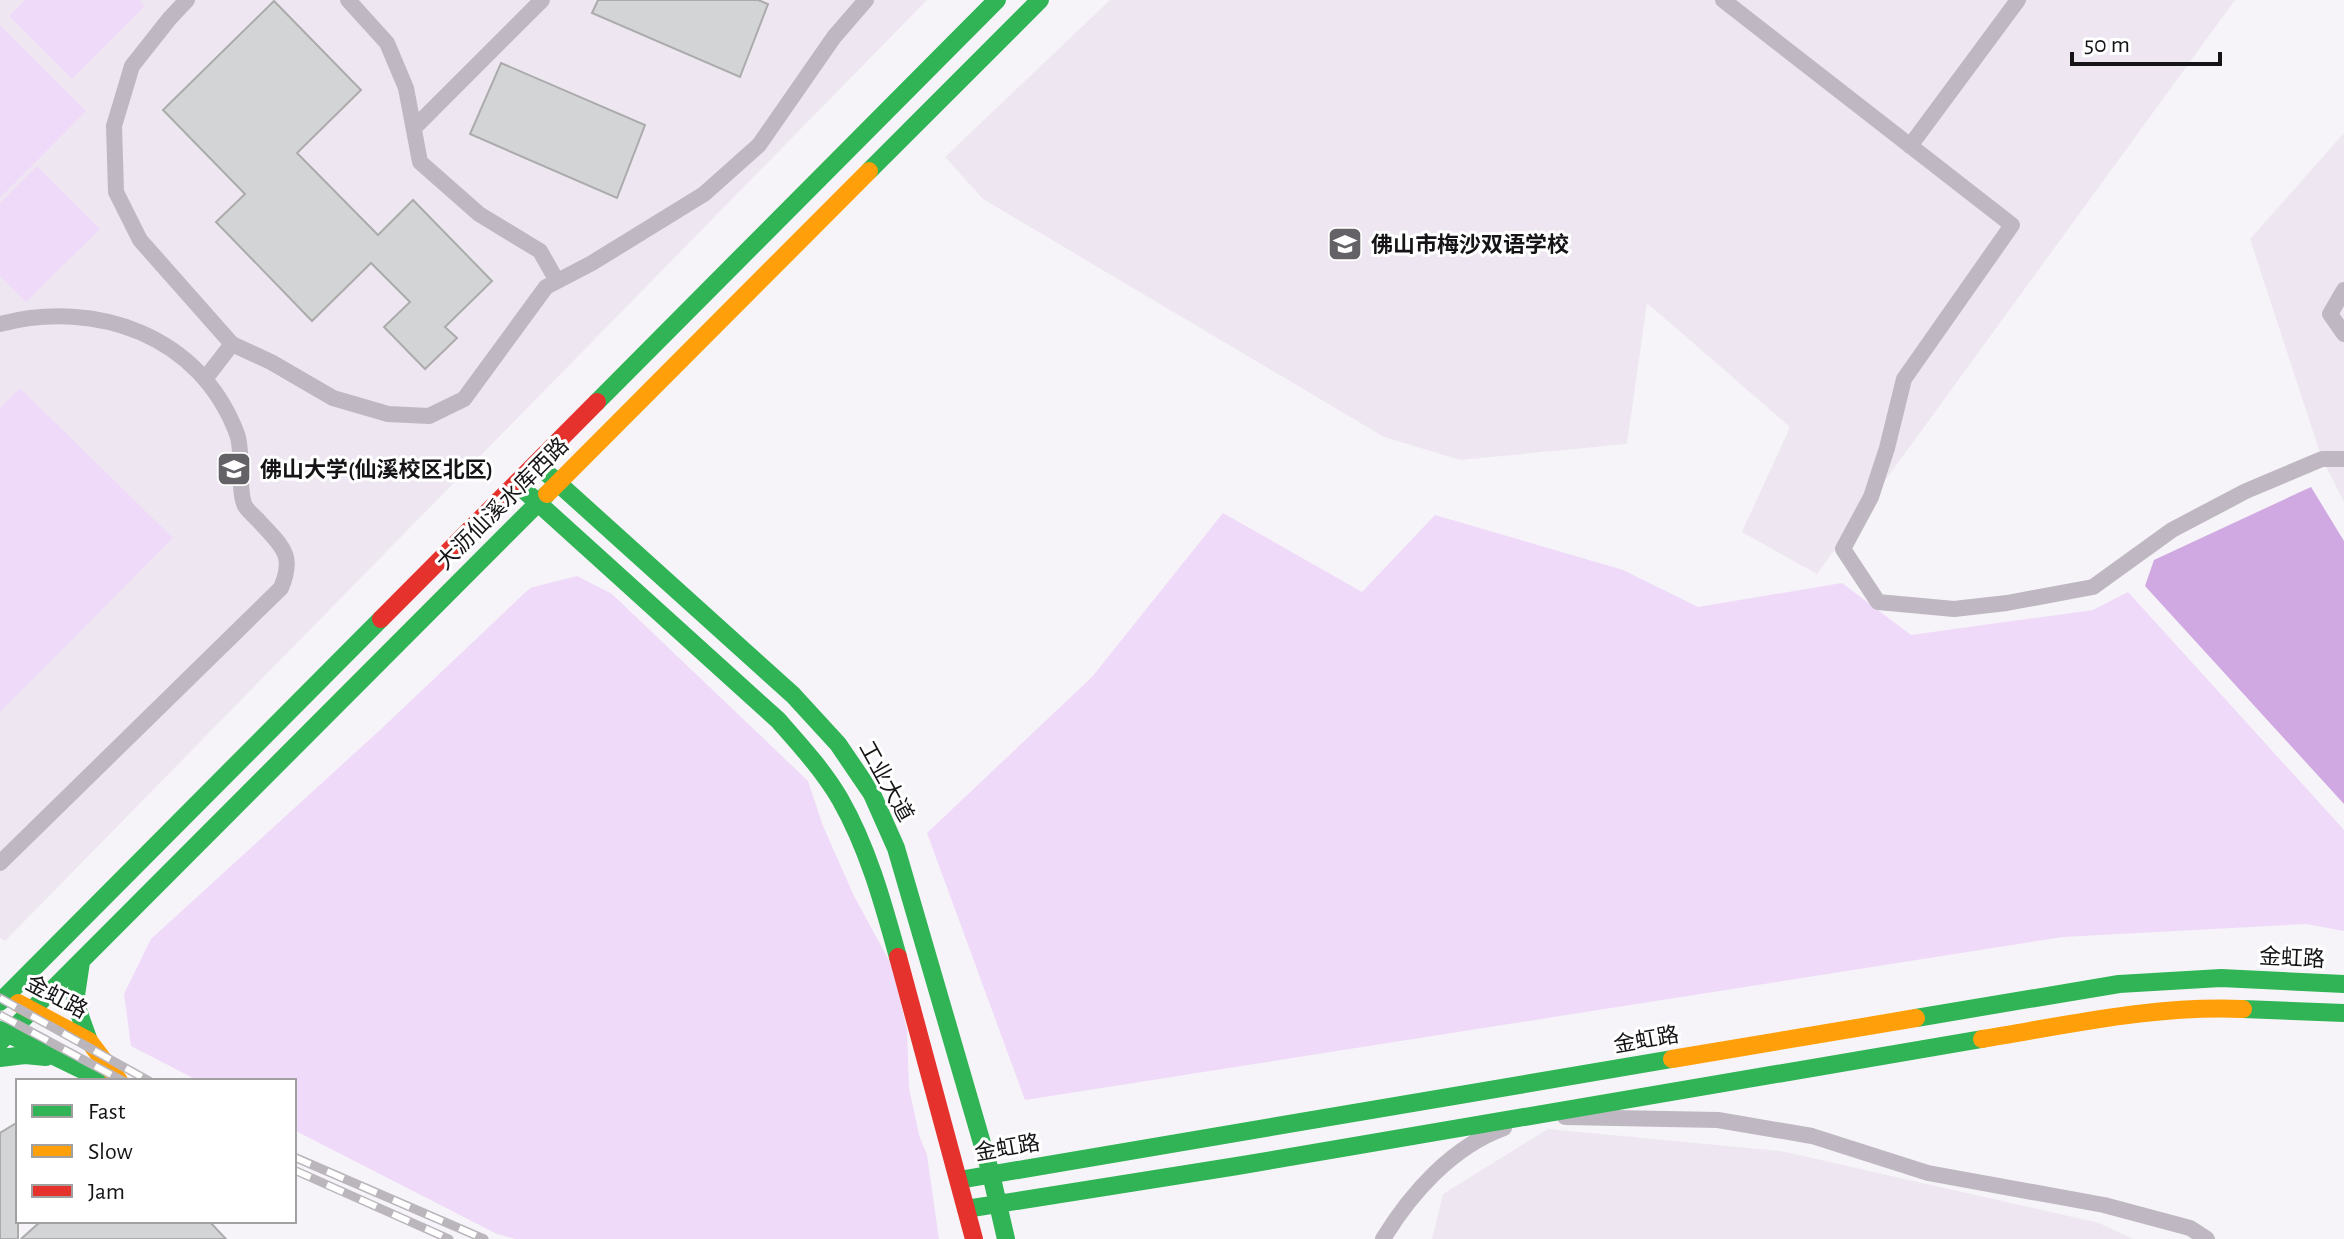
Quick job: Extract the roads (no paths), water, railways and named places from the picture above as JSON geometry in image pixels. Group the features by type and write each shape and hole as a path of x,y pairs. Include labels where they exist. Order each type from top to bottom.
{"street":[{"path":"187,0 132,66 114,126 116,192 140,240 232,344 271,362 333,398 388,414 429,416 464,399 546,287 592,263 704,194 759,145 834,37 866,0"},
{"path":"348,0 387,43 406,88 420,162 479,214 540,251 557,281"},
{"path":"414,128 542,0"},
{"path":"2,996 997,0"},
{"name":"大沥仙溪水库西路","path":"3,1035 1040,0"},
{"path":"1723,0 2012,225 1904,379 1871,497 1843,549 1878,602 1954,609 2093,587 2172,530 2246,491 2322,459 2344,459"},
{"path":"1910,146 2018,0"},
{"path":"2344,290 2330,314 2344,334"},
{"path":"0,324 24,318 78,315 117,323 166,344 219,396 239,437 245,506 285,551 288,571 281,588 0,863"},
{"path":"205,379 232,344"},
{"name":"工业大道","path":"536,463 793,695 838,744 872,794 896,848 991,1174 1006,1239"},
{"path":"517,483 778,720 839,798 865,849 882,898 974,1239"},
{"path":"82,959 74,989 77,1015 89,1041"},
{"name":"金虹路","path":"959,1180 2119,984 2221,978 2344,984"},
{"name":"金虹路","path":"2,996 89,1041 118,1079"},
{"path":"966,1209 2118,1016 2219,1008 2344,1013"},
{"path":"3,1035 101,1079"},
{"path":"0,1058 25,1055 56,1058"},
{"path":"1383,1239 1401,1210 1455,1154 1483,1136 1535,1116 1718,1120 1812,1136 1928,1173 2104,1205 2190,1228 2207,1239"}],"railway":[{"path":"0,998 145,1079"},
{"path":"0,1015 119,1079"},
{"path":"296,1158 484,1239"},
{"path":"296,1171 449,1239"}],"place":[{"name":"佛山市梅沙双语学校","path":"1345,244"},
{"name":"佛山大学(仙溪校区北区)","path":"234,469"}]}
